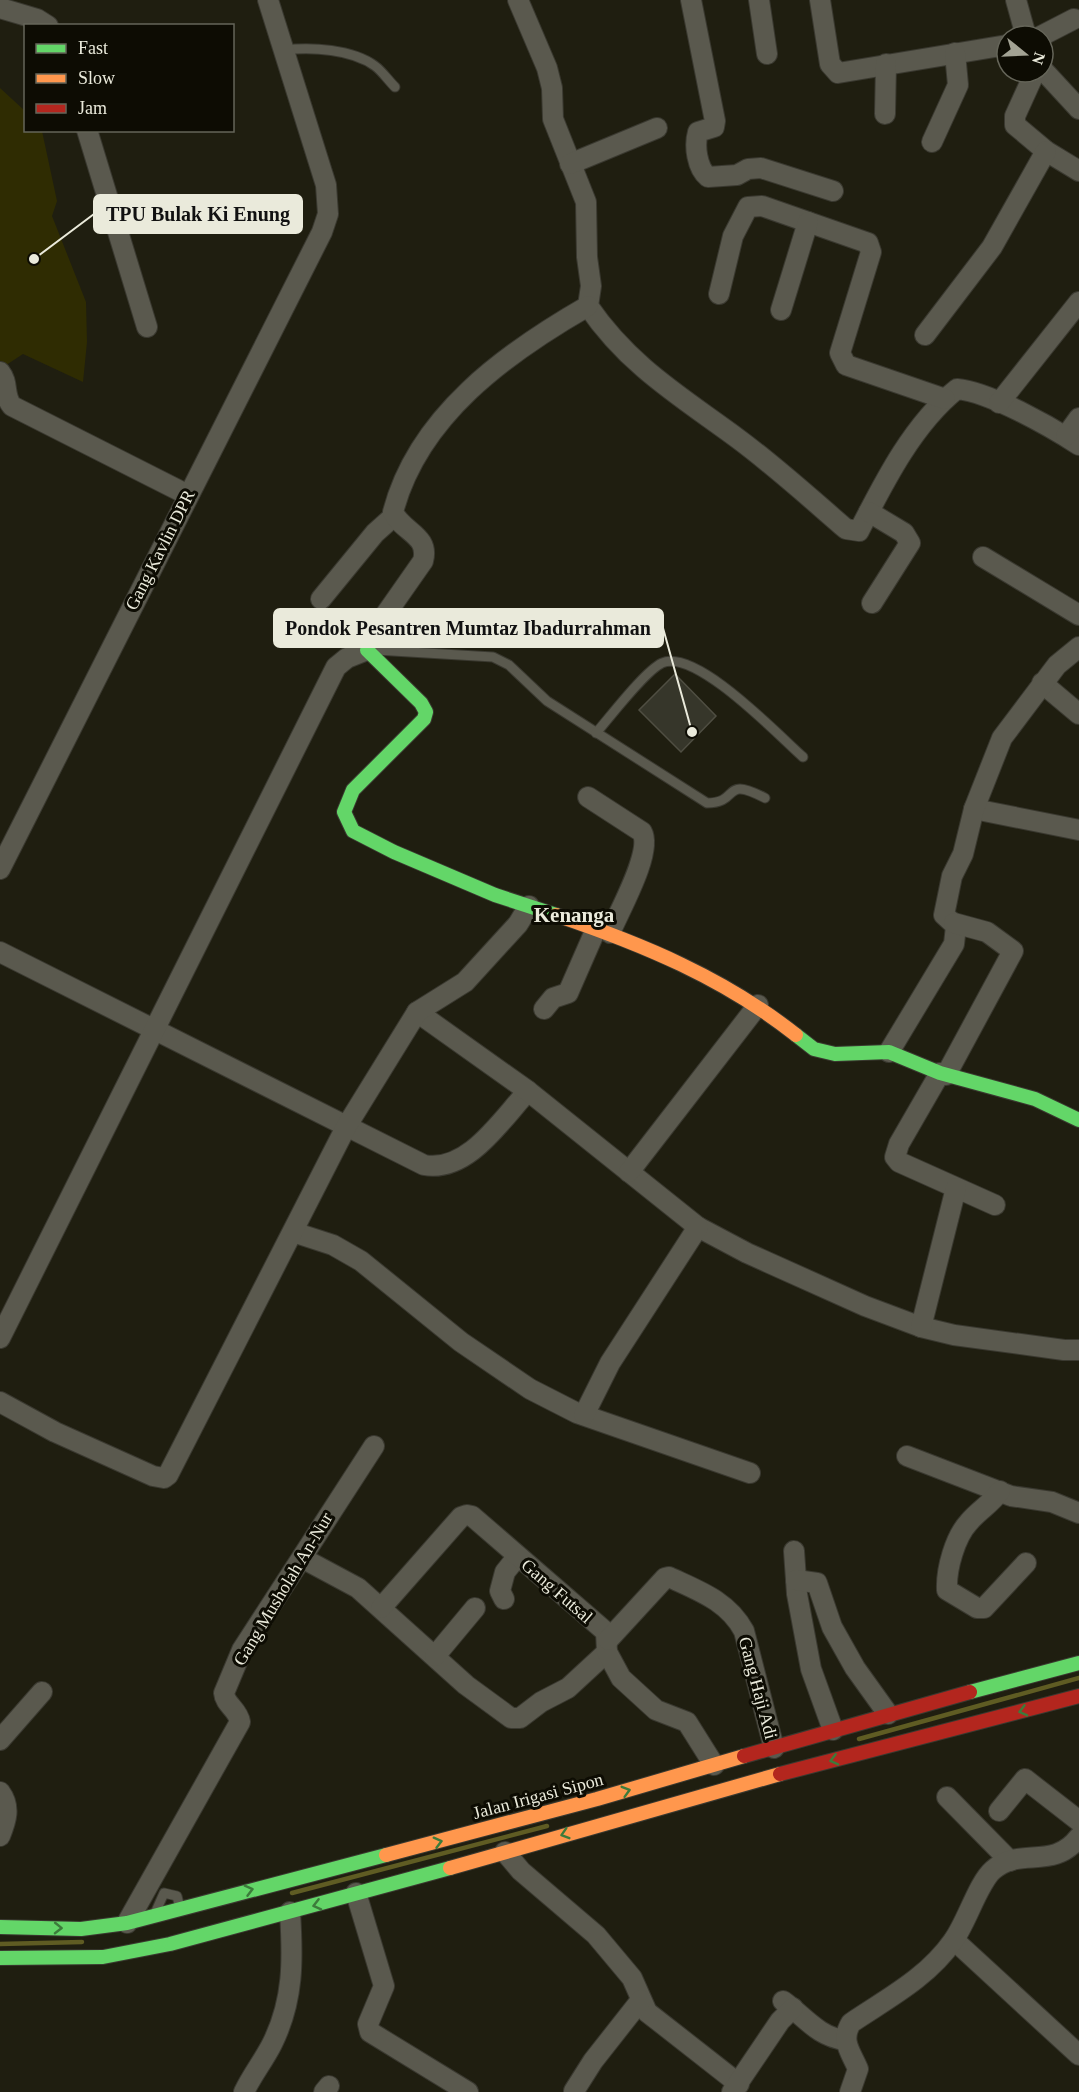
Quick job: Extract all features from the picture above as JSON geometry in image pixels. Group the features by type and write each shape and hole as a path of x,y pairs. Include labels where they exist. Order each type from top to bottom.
{"street":[{"name":"Gang Kavlin DPR","path":"0,869 322,232 328,214 326,185 268,0"},
{"path":"518,0 548,68 552,88 553,119 586,202 586,257 591,286 588,306 606,332 657,381 769,462 846,529 859,531 904,451 945,399 957,390 964,390 999,403 1072,441 1079,418"},
{"path":"691,0 715,121 714,127 698,132 696,140 702,172 708,177 720,177 760,168 834,191"},
{"path":"759,0 767,54"},
{"path":"820,0 830,64 835,71 995,47"},
{"path":"1016,0 1023,24"},
{"path":"0,8 38,19 45,24"},
{"path":"1055,29 1074,19"},
{"path":"932,142 958,86 955,53"},
{"path":"885,114 886,64"},
{"path":"1055,83 1079,110"},
{"path":"1030,84 1015,125 1046,151 1079,171"},
{"path":"570,164 657,128"},
{"path":"88,132 147,327"},
{"path":"925,335 992,248 1046,151"},
{"path":"719,294 733,236 748,207 762,206 868,243 871,247 840,353 842,361 846,365 945,399"},
{"path":"781,310 808,222"},
{"path":"999,403 1079,302"},
{"path":"368,650 374,631 423,561 425,552 423,543 394,516 393,512 400,490 424,445 460,399 501,362 541,333 588,306"},
{"path":"0,372 6,383 7,400 12,406 188,495"},
{"path":"869,512 904,533 910,540 909,548 872,603"},
{"path":"321,599 375,533 394,516"},
{"path":"983,557 1079,615"},
{"path":"995,1205 898,1162 895,1157 899,1144 943,1074 1013,951 987,932 954,923 944,915 952,876 963,854 974,809 1002,738 1057,665 1079,647"},
{"path":"368,650 421,703 426,712 424,719 353,790 344,812 348,824 361,836 394,852 529,906 603,931 685,965 758,1005 814,1049 835,1054 889,1052 943,1074 1035,1099 1079,1120"},
{"path":"0,1338 336,667 347,658 368,650"},
{"path":"1042,683 1079,714"},
{"path":"544,1009 553,998 568,993 641,861 646,846 642,832 588,797"},
{"path":"974,809 1079,830"},
{"path":"0,1402 55,1432 164,1478 177,1461 346,1127 417,1011 465,982 518,924 529,906"},
{"path":"889,1052 951,951 956,929 954,923"},
{"path":"0,952 404,1157 440,1168 472,1151 528,1091"},
{"path":"629,1172 758,1005"},
{"path":"417,1011 528,1091 698,1227 747,1253 865,1306 921,1326 954,1335 1079,1350"},
{"path":"921,1326 956,1188"},
{"path":"584,1415 610,1363 698,1227"},
{"path":"293,1232 333,1245 361,1261 461,1342 530,1389 584,1415 750,1473"},
{"name":"Gang Musholah An-Nur","path":"127,1923 238,1727 240,1722 237,1713 224,1699 225,1686 242,1650 374,1446"},
{"path":"907,1456 1021,1498 1052,1502 1079,1513"},
{"path":"1000,1491 992,1503 970,1520 961,1532 948,1573 947,1590 977,1608 984,1608 1026,1563"},
{"name":"Gang Futsal","path":"381,1608 461,1517 467,1515 606,1632 608,1646 621,1677 656,1710 687,1722 714,1765"},
{"path":"794,1551 796,1580 811,1669 833,1730"},
{"path":"504,1599 500,1591 505,1572 517,1557"},
{"path":"302,1558 358,1588 466,1685 511,1718 520,1718 541,1702 568,1688 608,1646"},
{"name":"Gang Haji Adi","path":"608,1646 665,1578 669,1577 723,1603 737,1618 744,1631 774,1748"},
{"path":"796,1580 817,1583 832,1627 855,1668 888,1714"},
{"path":"435,1656 475,1608"},
{"name":"Jalan Irigasi Sipon","path":"0,1927 81,1929 127,1923 597,1799 888,1714 1079,1663"},
{"path":"0,1740 42,1692"},
{"path":"0,1958 126,1954 290,1912 768,1777 1079,1696"},
{"path":"999,1811 1025,1779 1079,1821"},
{"path":"0,1792 5,1801 7,1813 0,1836"},
{"path":"947,1797 1010,1861"},
{"path":"850,2092 858,2069 845,2040 846,2031 851,2023 922,1976 954,1940 991,1872 1010,1861 1051,1857 1063,1853 1079,1837"},
{"path":"504,1852 521,1871 596,1935 632,1978 646,2012 735,2088 780,2021 788,2005 818,2032 830,2038 845,2040"},
{"path":"356,1893 384,1986 368,2024 370,2032 468,2092"},
{"path":"244,2092 272,2043 287,2003 293,1965 290,1912"},
{"path":"954,1940 1079,2055"},
{"path":"574,2091 593,2061 641,2000"}],"lane":[{"path":"284,50 317,50 354,55 375,66 394,87"},
{"path":"368,650 493,657 509,665 547,701 707,803 722,801 737,788 765,798"},
{"path":"596,733 657,666 677,661 697,670 734,695 802,757"},
{"path":"154,1916 164,1893 177,1896 180,1909"}],"shaded area":[{"path":"0,88 24,110 24,132 42,132 57,201 52,216 86,302 87,342 83,382 23,354 0,369"}],"building":[{"path":"675,674 716,716 681,752 639,710"}],"waterway":[{"path":"859,1739 1079,1678"},
{"path":"292,1893 547,1826"},
{"path":"0,1944 82,1942"}],"traffic: fast":[{"path":"367,650 421,703 426,712 424,719 353,790 344,812 353,831 394,852 495,895 556,915"},
{"path":"796,1035 814,1049 835,1054 889,1052 940,1073 1035,1099 1079,1120"},
{"path":"970,1692 1079,1663"},
{"path":"0,1927 81,1929 127,1923 386,1855"},
{"path":"0,1958 103,1957 170,1944 450,1868"}],"traffic: slow":[{"path":"556,915 620,938 681,964 740,996 796,1035"},
{"path":"386,1855 597,1799 744,1756"},
{"path":"450,1868 780,1774"}],"traffic: jam":[{"path":"744,1756 970,1692"},
{"path":"780,1774 1079,1696"}],"place":[{"name":"TPU Bulak Ki Enung","path":"34,259"},
{"name":"Pondok Pesantren Mumtaz Ibadurrahman","path":"692,732"}],"district":[{"name":"Kenanga","path":"574,915"}]}
